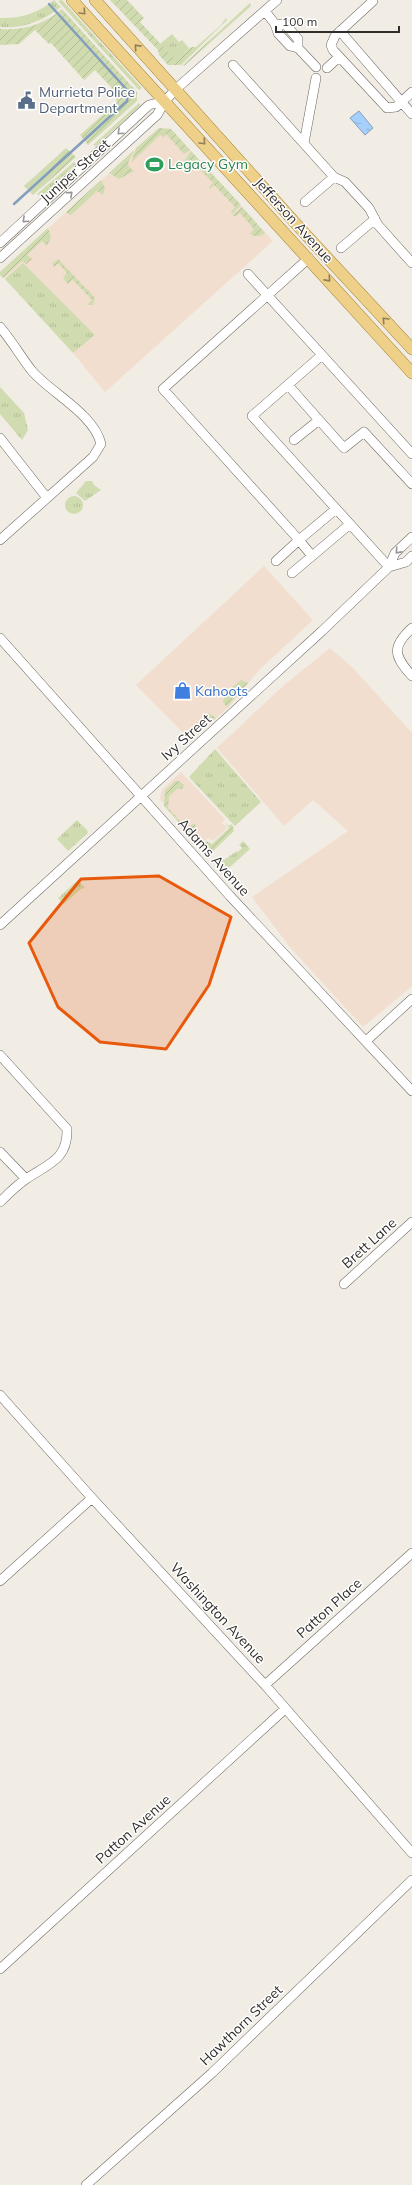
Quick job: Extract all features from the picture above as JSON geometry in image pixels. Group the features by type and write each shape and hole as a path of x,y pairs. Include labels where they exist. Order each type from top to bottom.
{"main road":[{"name":"Jefferson Avenue","path":"72,0 279,224 412,373"},
{"name":"Jefferson Avenue","path":"96,0 307,236 412,349"},
{"path":"279,224 285,223 300,236 307,236"}],"street":[{"name":"Juniper Street","path":"0,258 157,115 165,101 176,89 277,0"},
{"path":"373,1 332,40 331,44 339,57 382,104 391,108 401,102 412,92"},
{"path":"265,11 275,24 278,33 286,42 290,46 298,48 316,67"},
{"path":"340,32 412,114"},
{"path":"327,68 339,57"},
{"path":"233,66 334,177 345,182 369,208 378,225 411,261"},
{"path":"304,143 316,78"},
{"name":"Juniper Street","path":"0,243 149,105 165,101"},
{"path":"305,202 334,177"},
{"path":"341,248 375,219"},
{"path":"309,258 163,389 312,556"},
{"path":"248,274 412,454"},
{"path":"0,327 35,375 68,401 99,436 100,444 94,457 0,540"},
{"path":"322,355 252,416 389,568"},
{"path":"288,385 344,448 364,432 412,484"},
{"path":"294,440 319,420"},
{"path":"0,438 48,498"},
{"path":"276,561 336,509"},
{"path":"292,574 350,524"},
{"name":"Ivy Street","path":"389,568 395,553 412,537"},
{"name":"Ivy Street","path":"0,925 389,568 406,562 412,556"},
{"path":"412,628 402,637 398,644 397,653 403,666 412,676"},
{"name":"Adams Avenue","path":"0,638 230,896 412,1091"},
{"path":"366,1041 412,999"},
{"path":"0,1055 67,1130 67,1144 56,1160 26,1179 0,1202"},
{"path":"0,1152 26,1179"},
{"name":"Brett Lane","path":"344,1284 412,1222"},
{"name":"Washington Avenue","path":"0,1395 92,1498 265,1685 412,1853"},
{"path":"0,1582 92,1498"},
{"name":"Patton Place","path":"265,1685 412,1553"},
{"name":"Patton Avenue","path":"0,1969 285,1709"},
{"name":"Hawthorn Street","path":"90,2183 210,2074 412,1880"}],"highlighted area":[{"path":"159,876 231,917 209,985 166,1049 100,1042 58,1007 29,943 81,879"}],"shaded area":[{"path":"159,128 171,129 273,241 105,392 73,353 95,335 23,263 5,279 0,272"},
{"path":"264,566 313,620 259,670 229,707 190,740 136,685"},
{"path":"330,648 352,667 412,733 412,986 363,1027 289,946 252,897 348,831 313,800 284,826 217,748 283,686"},
{"path":"181,772 225,819 222,823 227,828 213,841 208,838 197,847 160,799 162,790"}],"green space":[{"path":"54,0 61,7 40,20 17,27 0,27 0,18 22,16 35,12"},
{"path":"62,0 142,88 139,90 58,1"},
{"path":"110,0 127,0 144,18 140,22 173,57 180,57 191,47 196,47 220,26 226,18 227,20 181,65 168,65 159,55 158,50"},
{"path":"250,3 251,6 184,66 183,65"},
{"path":"62,9 137,92 137,101 88,145 80,135 117,102 111,87 95,70 84,80 51,43 49,44 35,30 19,44 0,45 0,29 25,28 48,19"},
{"path":"172,34 179,42 182,40 189,48 180,57 173,57 160,44"},
{"path":"139,103 141,105 96,146 93,145"},
{"path":"159,128 171,129 190,150 184,154 166,134 163,137 160,135 131,163 136,148"},
{"path":"66,148 76,157 33,195 24,186"},
{"path":"134,150 128,163 129,167 134,171 119,179 109,173"},
{"path":"191,151 241,205 232,214 231,212 235,207 214,185 210,189 209,187 213,183 194,163 190,167 184,161"},
{"path":"74,162 76,164 41,197 37,194"},
{"path":"101,180 105,188 103,195 97,191 71,215 66,212"},
{"path":"242,207 265,233 258,236 250,234 254,229 240,213 235,217 233,215"},
{"path":"48,228 51,237 47,246 42,241 27,255 32,259 26,264 22,261 3,278 0,275 0,272"},
{"path":"58,259 95,298 93,305 87,305 92,300 73,280 68,284 63,278 67,273 58,263 54,267 52,264"},
{"path":"23,263 95,335 73,353 5,279"},
{"path":"0,387 24,413 28,430 22,440 0,414"},
{"path":"86,481 92,481 94,485 101,490 85,501 76,493"},
{"path":"74,496 80,499 83,505 80,511 74,514 68,511 65,505 68,499"},
{"path":"241,680 248,683 227,707 223,702 225,694"},
{"path":"209,713 216,718 200,731 196,727 196,724"},
{"path":"215,749 261,802 235,826 189,777"},
{"path":"175,781 179,781 184,785 182,789 177,789 169,796 168,808 187,829 194,823 196,830 190,834 164,806 165,791"},
{"path":"77,820 88,833 68,851 57,839"},
{"path":"225,823 229,826 232,824 234,831 209,855 201,846 206,841 212,844 229,828"},
{"path":"243,841 250,849 230,867 224,866 221,869 215,863 221,857 224,860 237,851 238,852 242,848 239,845"},
{"path":"78,880 85,888 81,889 64,904 58,898"}],"water":[{"path":"359,111 373,128 365,135 350,118"}],"waterway":[{"path":"14,204 127,101 128,91 49,4"}],"place":[{"name":"Murrieta Police Department","path":"26,100"},
{"name":"Legacy Gym","path":"155,164"},
{"name":"Kahoots","path":"182,691"}]}
